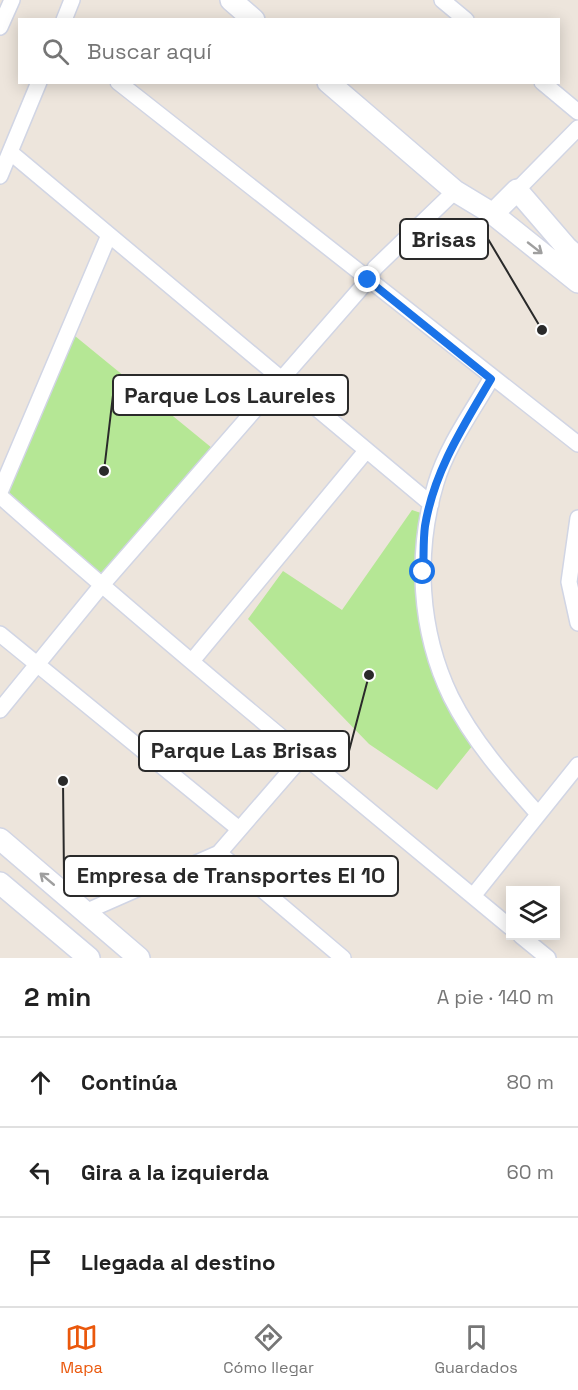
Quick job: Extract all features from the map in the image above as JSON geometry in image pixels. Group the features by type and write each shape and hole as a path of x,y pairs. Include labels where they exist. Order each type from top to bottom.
{"street":[{"path":"0,27 12,0"},
{"path":"65,18 72,0"},
{"path":"231,0 252,18"},
{"path":"442,0 464,18"},
{"path":"0,176 38,84"},
{"path":"121,84 491,379 578,444"},
{"path":"330,84 455,191 493,214 578,282"},
{"path":"544,84 578,112"},
{"path":"493,214 578,128"},
{"path":"10,152 431,504"},
{"path":"517,190 567,249 578,258"},
{"path":"0,710 101,586 368,280 375,268 455,191"},
{"path":"110,235 0,494 101,586 506,924"},
{"path":"491,379 454,442 436,482 425,526 422,602 450,696 491,760 538,814"},
{"path":"192,661 366,451"},
{"path":"578,518 569,582 578,623"},
{"path":"0,634 239,830"},
{"path":"85,912 219,853 303,756"},
{"path":"473,896 578,765"},
{"path":"1,841 139,958"},
{"path":"219,853 343,958"},
{"path":"0,883 89,958"},
{"path":"526,940 548,958"}],"green space":[{"path":"75,336 212,448 101,577 6,493"},
{"path":"412,510 421,513 417,602 428,650 473,745 437,790 369,744 248,619 283,571 342,610"}],"place":[{"name":"Brisas","path":"542,330"},
{"name":"Parque Los Laureles","path":"104,471"},
{"name":"Parque Las Brisas","path":"369,675"},
{"name":"Empresa de Transportes El 10","path":"63,781"}],"route":[{"path":"368,280 491,379 454,442 436,482 425,526 423,572"}]}
